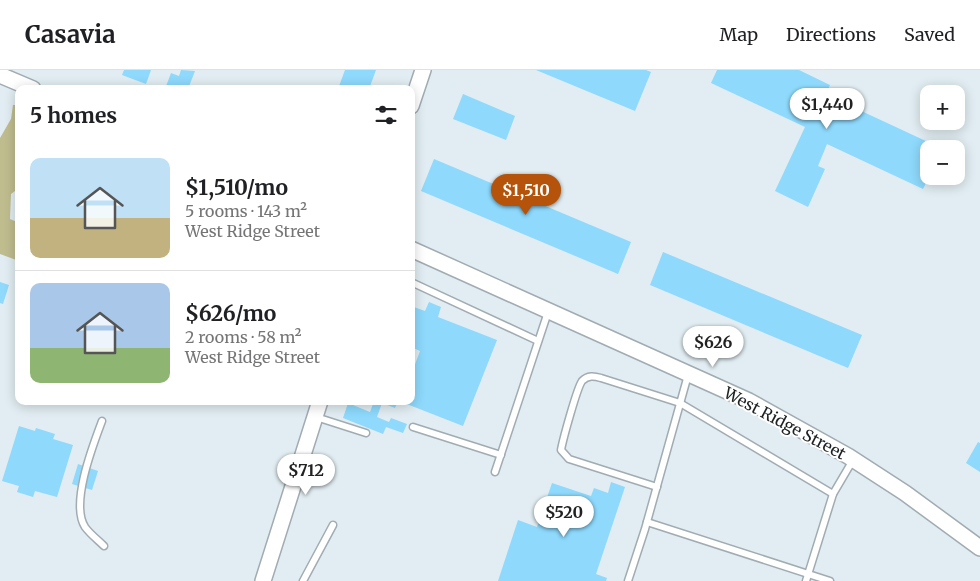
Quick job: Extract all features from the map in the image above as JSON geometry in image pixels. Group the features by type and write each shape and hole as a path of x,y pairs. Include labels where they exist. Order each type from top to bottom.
{"street":[{"path":"415,94 423,70"},
{"path":"0,75 24,85"},
{"name":"West Ridge Street","path":"415,251 749,401 853,459 905,493 980,548"},
{"path":"263,581 319,405"}],"lane":[{"path":"415,284 538,341"},
{"path":"495,472 548,310"},
{"path":"628,581 647,522 688,374"},
{"path":"657,487 569,459 561,450 581,382 592,376 680,403 834,494"},
{"path":"315,417 366,433"},
{"path":"102,421 83,480 79,511 85,526 104,546"},
{"path":"413,427 501,455"},
{"path":"806,581 834,494 853,459"},
{"path":"647,522 830,581"},
{"path":"303,581 333,525"}],"shaded area":[{"path":"13,105 15,105 15,191 11,194 10,219 15,221 15,260 0,254 0,138 11,119"}],"building":[{"path":"124,70 151,70 146,84 122,75"},
{"path":"181,70 195,71 190,85 166,85 171,73 179,76"},
{"path":"345,70 376,70 370,85 339,85"},
{"path":"536,70 646,70 651,72 635,111"},
{"path":"717,70 799,70 830,85 822,103 838,110 842,102 924,140 920,140 920,185 925,185 923,189 827,144 818,166 825,169 808,207 775,191 805,127 711,83"},
{"path":"463,94 515,116 506,140 453,119"},
{"path":"434,159 631,242 618,274 421,191"},
{"path":"663,252 862,335 848,368 650,285"},
{"path":"0,282 9,285 3,304 0,303"},
{"path":"429,302 441,307 438,317 497,340 463,426 409,405 415,405 415,364 420,351 415,349 415,307 425,311"},
{"path":"347,405 353,405 370,412 373,405 381,405 377,417 389,422 391,418 407,424 403,433 386,427 383,434 343,418"},
{"path":"19,426 35,431 36,428 55,434 53,439 73,445 57,497 35,491 33,497 17,492 19,486 2,481"},
{"path":"978,442 980,443 980,472 966,463"},
{"path":"78,464 98,471 92,490 72,484"},
{"path":"611,482 625,487 596,574 607,578 606,581 498,581 518,520 537,527 552,483 591,496 594,488 608,493"}]}
